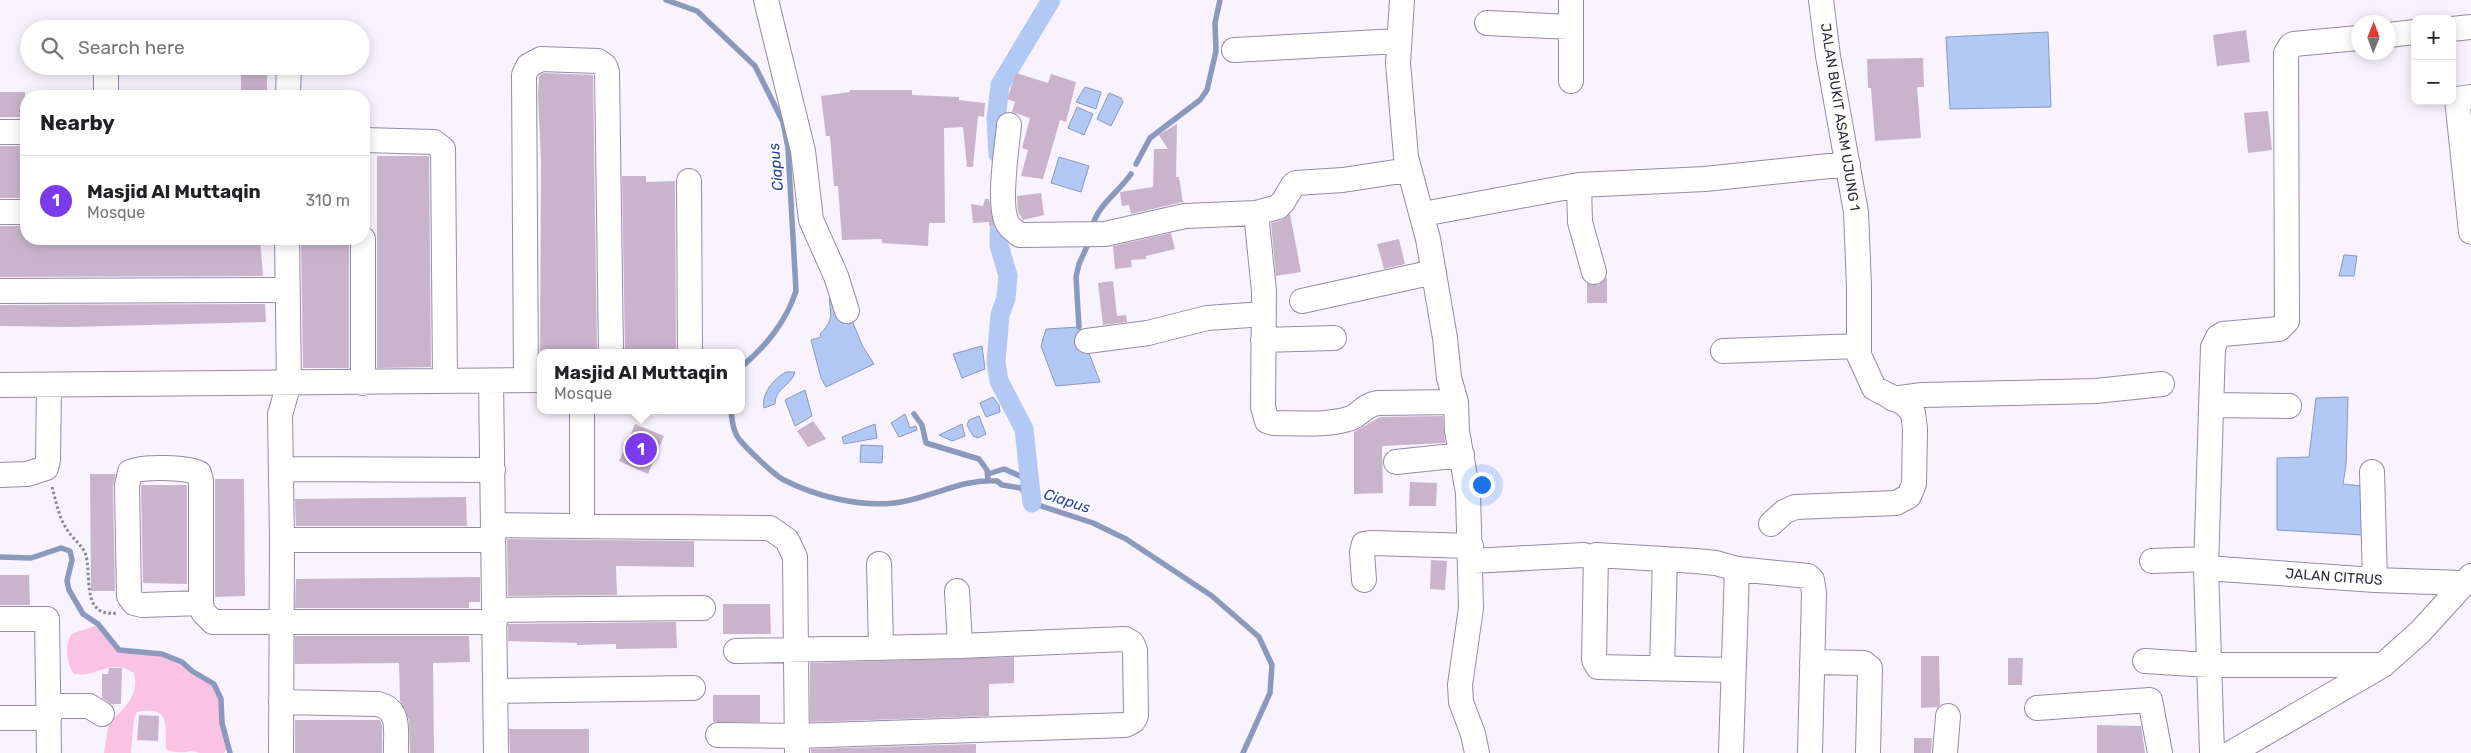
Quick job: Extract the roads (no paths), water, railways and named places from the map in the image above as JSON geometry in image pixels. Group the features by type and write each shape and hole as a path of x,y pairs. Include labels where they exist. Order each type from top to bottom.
{"street":[{"path":"766,0 772,32 802,144 811,220 836,276 847,311"},
{"path":"1402,0 1398,41 1398,88 1408,170 1423,214 1434,272 1445,338 1448,378 1456,402 1457,431 1468,493 1471,554 1470,618 1460,685 1461,702 1473,734 1477,753"},
{"path":"1570,0 1571,81"},
{"name":"JALAN BUKIT ASAM UJUNG 1","path":"1771,524 1784,512 1795,507 1882,504 1904,500 1909,496 1914,484 1914,419 1910,408 1874,388 1866,374 1858,346 1859,287 1856,212 1828,56 1821,0"},
{"path":"1487,23 1570,27"},
{"path":"2456,29 2471,27"},
{"path":"2396,34 2411,32"},
{"path":"2212,753 2206,564 2213,348 2218,337 2223,334 2279,330 2287,321 2286,53 2291,45 2351,39"},
{"path":"1234,50 1398,41"},
{"path":"0,385 534,380 524,75 528,66 542,59 598,61 606,66 608,72 611,349"},
{"path":"106,75 106,90"},
{"path":"288,75 288,90"},
{"path":"2471,97 2457,98 2471,232"},
{"path":"1009,125 1003,191 1004,213 1008,225 1020,235 1105,234 1185,216 1256,213 1278,207 1283,202 1292,185 1296,183 1343,180 1408,170"},
{"path":"0,132 20,132"},
{"path":"370,140 434,142 443,149 445,381"},
{"path":"1423,214 1579,185 1705,179 1848,164"},
{"path":"689,181 690,349"},
{"path":"1579,185 1580,222 1594,272"},
{"path":"0,212 20,212"},
{"path":"1256,213 1264,314 1264,416 1267,421 1273,423 1346,420 1368,405 1378,403 1456,402"},
{"path":"281,753 282,540 280,415 289,383 287,245"},
{"path":"363,245 363,383"},
{"path":"1302,301 1434,272"},
{"path":"0,292 288,290"},
{"path":"1087,341 1148,333 1207,318 1264,314"},
{"path":"1263,340 1334,338"},
{"path":"1724,351 1858,346"},
{"path":"491,381 496,753"},
{"path":"1893,399 1933,394 2096,391 2162,384"},
{"path":"0,476 27,474 46,468 48,460 49,385"},
{"path":"2211,405 2289,406"},
{"path":"582,414 582,526"},
{"path":"1396,462 1462,455"},
{"path":"201,603 152,606 134,603 129,596 127,478 130,472 136,469 163,469 191,470 199,473 201,481 201,603 203,612 212,622 281,624 703,608"},
{"path":"280,469 493,470"},
{"path":"2372,472 2375,580"},
{"path":"282,540 493,533 582,526 770,528 787,540 795,557 797,744"},
{"path":"1364,580 1362,552 1364,544 1372,542 1471,554 1584,555"},
{"path":"1733,670 1598,667 1594,660 1596,555 1716,563 1737,569 1808,576 1812,580 1814,593 1810,753"},
{"path":"1662,669 1665,559"},
{"name":"JALAN CITRUS","path":"2152,561 2206,564 2375,580 2467,580"},
{"path":"879,564 880,647"},
{"path":"1731,753 1737,569"},
{"path":"2231,753 2384,665 2420,632 2467,580"},
{"path":"957,591 960,646"},
{"path":"0,619 47,619 49,753"},
{"path":"718,735 797,744 1126,725 1133,721 1136,716 1135,650 1132,643 1128,640 1116,638 960,646 796,648 736,651"},
{"path":"2145,661 2209,665 2384,665"},
{"path":"1812,662 1864,663 1870,668 1868,753"},
{"path":"496,691 694,688"},
{"path":"2037,708 2150,700 2160,753"},
{"path":"281,702 378,704 388,706 394,712 396,721 396,753"},
{"path":"0,718 89,706 102,714"},
{"path":"1945,753 1948,716"}],"water":[{"path":"2048,32 2051,107 1950,109 1946,37"},
{"path":"1085,87 1101,92 1096,109 1076,102"},
{"path":"1109,93 1121,98 1123,102 1111,126 1097,119"},
{"path":"1077,107 1093,114 1084,135 1068,128"},
{"path":"1059,157 1089,166 1081,192 1051,183"},
{"path":"2344,255 2357,256 2354,276 2339,276"},
{"path":"830,292 848,311 863,347 874,364 826,387 821,378 811,340 821,337 820,334 829,323 831,313"},
{"path":"1079,327 1100,382 1056,386 1041,346 1046,329"},
{"path":"982,346 985,369 962,378 953,354"},
{"path":"786,372 795,372 790,381 778,394 775,404 764,408 764,397 769,387"},
{"path":"805,390 812,416 795,426 785,400"},
{"path":"993,397 999,405 1000,412 986,417 980,403"},
{"path":"2348,397 2346,465 2343,484 2362,486 2363,535 2277,530 2277,458 2309,457 2316,398"},
{"path":"905,414 910,428 916,426 917,430 899,437 891,423"},
{"path":"979,416 986,434 978,438 973,436 967,425 969,420"},
{"path":"875,424 877,438 844,444 842,437"},
{"path":"962,424 965,436 952,441 939,435"},
{"path":"861,445 883,446 882,463 860,462"}],"waterway":[{"name":"Ciapus","path":"666,0 697,11 755,66 783,122 788,148 796,291 787,312 774,333 745,363"},
{"path":"998,154 996,119 1000,85 1051,0"},
{"path":"1136,164 1150,138 1200,100 1207,90 1216,51 1215,23 1220,0"},
{"path":"1092,228 1103,206 1131,174"},
{"path":"1000,208 999,245 1008,276 1006,298 1000,315 996,362 999,381 1024,429 1032,503"},
{"path":"1079,327 1076,277 1079,264 1089,242"},
{"name":"Ciapus","path":"731,414 735,432 739,439 767,467 784,480 809,491 852,502 880,504 907,501 971,483 997,481 1002,485 1021,488 1032,503 1093,523 1126,539 1212,596 1259,637 1272,665 1270,693 1243,753"},
{"path":"914,414 922,425 926,443 979,459 987,470 988,480"},
{"path":"988,474 1004,469 1020,476 1030,485"},
{"path":"0,557 31,558 61,548 70,551 72,560 67,581 69,590 83,614 98,624 119,650 162,654 182,662 192,671 214,684 221,699 222,723 230,753"}],"place":[{"name":"Masjid Al Muttaqin","path":"641,449"}]}
